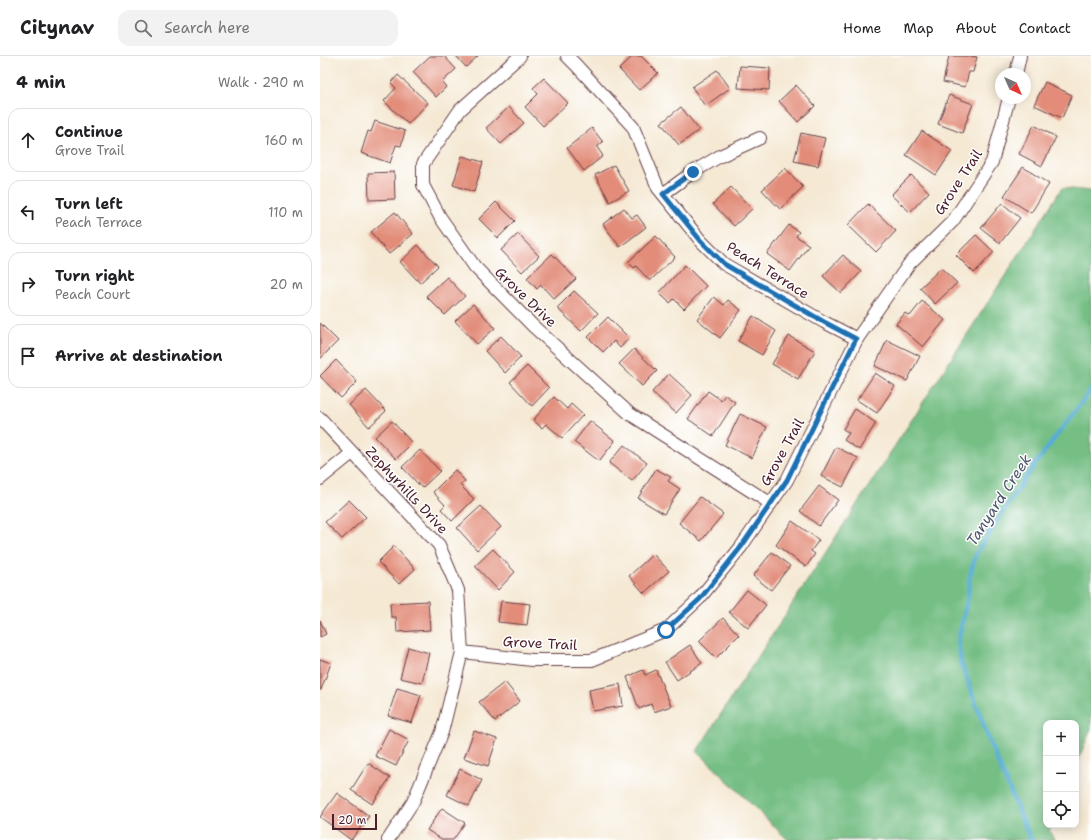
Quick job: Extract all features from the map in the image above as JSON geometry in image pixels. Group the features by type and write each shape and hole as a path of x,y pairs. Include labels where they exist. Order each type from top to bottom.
{"street":[{"name":"Grove Drive","path":"520,56 460,110 424,164 424,185 440,217 475,267 533,326 630,414 770,503"},
{"name":"Peach Terrace","path":"566,56 633,128 658,188 701,241 724,264 856,339"},
{"path":"1017,68 1020,56"},
{"name":"Grove Trail","path":"462,652 532,660 592,660 666,630 700,599 741,547 787,480 856,339 909,264 953,221 992,162 1007,104"},
{"path":"663,194 693,172 720,156 760,138"},
{"name":"Zephyrhills Drive","path":"320,418 439,546 458,590 462,652 442,732 413,802 388,840"},
{"path":"320,479 352,453"}],"green space":[{"path":"1062,188 1091,191 1091,729 1079,758 1079,720 1043,720 1043,828 1050,828 1049,831 1055,840 788,840 697,751"}],"building":[{"path":"430,56 444,56 456,69 442,82 446,87 436,97 413,72"},
{"path":"456,56 478,56 466,67"},
{"path":"633,56 641,56 658,73 639,90 619,69"},
{"path":"949,56 977,57 973,72 969,72 965,87 943,82"},
{"path":"740,66 770,68 769,90 738,88"},
{"path":"717,70 730,88 705,106 692,87"},
{"path":"398,75 428,103 408,124 384,101 396,88 391,83"},
{"path":"544,78 568,103 543,126 525,107 538,94 533,88"},
{"path":"1045,82 1072,95 1062,118 1034,105"},
{"path":"796,85 815,106 798,122 779,101"},
{"path":"949,95 973,104 962,133 938,124"},
{"path":"509,107 524,123 501,144 486,128"},
{"path":"681,107 699,130 679,145 661,123"},
{"path":"375,121 405,131 401,146 396,145 390,163 361,153 368,131 371,132"},
{"path":"1034,125 1056,137 1042,166 1019,154"},
{"path":"592,128 603,142 597,147 603,156 584,171 567,148"},
{"path":"922,131 952,151 936,175 906,155"},
{"path":"801,133 825,138 818,166 794,161"},
{"path":"462,156 483,162 474,192 453,185"},
{"path":"614,165 629,191 610,202 595,175"},
{"path":"1023,167 1049,184 1031,213 1004,196"},
{"path":"785,168 803,187 780,209 762,190"},
{"path":"394,172 395,199 369,200 368,173"},
{"path":"911,175 929,192 910,212 891,195"},
{"path":"731,187 752,209 734,226 713,204"},
{"path":"496,202 515,221 498,238 479,219"},
{"path":"1002,203 1020,218 1000,243 981,228"},
{"path":"868,204 896,231 876,252 848,225"},
{"path":"624,208 632,218 637,215 646,227 620,247 603,224"},
{"path":"395,212 413,234 389,254 371,232"},
{"path":"789,225 799,232 796,236 809,245 790,271 767,254"},
{"path":"518,234 539,256 522,272 501,250"},
{"path":"976,235 994,252 974,273 956,255"},
{"path":"656,236 675,257 650,281 636,266 634,268 628,262"},
{"path":"418,245 438,266 420,283 400,262"},
{"path":"552,254 576,279 554,299 541,285 537,289 527,278"},
{"path":"843,255 861,272 841,293 823,276"},
{"path":"685,265 706,286 684,309 674,299 670,303 659,293"},
{"path":"941,268 957,283 935,304 920,288"},
{"path":"447,277 465,296 445,315 426,296"},
{"path":"574,291 598,313 581,331 557,308"},
{"path":"714,297 724,305 728,300 741,310 720,338 697,319"},
{"path":"922,301 945,320 923,347 896,324 905,313 910,316"},
{"path":"473,304 495,328 477,344 455,321"},
{"path":"753,316 776,331 762,355 738,341"},
{"path":"608,317 629,338 620,348 614,341 603,352 588,337"},
{"path":"320,323 338,341 320,359"},
{"path":"501,336 521,357 505,373 485,351"},
{"path":"789,336 815,351 798,379 772,364"},
{"path":"887,340 920,356 907,381 875,366"},
{"path":"634,349 657,371 642,386 619,364"},
{"path":"336,360 357,382 341,398 320,376"},
{"path":"527,366 549,388 532,406 510,382"},
{"path":"875,373 895,386 877,413 857,400"},
{"path":"669,374 692,395 676,413 652,392"},
{"path":"366,390 386,411 369,427 349,405"},
{"path":"708,391 721,400 725,395 735,402 713,436 688,419"},
{"path":"554,397 567,409 571,404 583,415 562,438 546,424 542,428 533,420"},
{"path":"855,409 876,423 859,450 844,440 849,433 843,429"},
{"path":"740,414 767,427 752,458 725,445"},
{"path":"392,421 412,443 396,459 375,437"},
{"path":"590,421 615,441 599,461 574,442"},
{"path":"624,445 647,463 632,481 609,463"},
{"path":"836,447 858,458 843,487 821,476"},
{"path":"420,450 440,471 422,488 402,467"},
{"path":"656,469 671,477 668,481 680,489 664,514 638,498"},
{"path":"455,470 465,481 460,485 474,499 452,521 441,509 445,505 433,492"},
{"path":"819,486 838,500 819,526 800,511"},
{"path":"700,497 723,514 701,541 679,523"},
{"path":"349,500 366,517 342,539 325,522"},
{"path":"481,506 501,527 477,550 457,528"},
{"path":"792,521 819,540 811,551 815,554 806,567 776,545"},
{"path":"394,546 415,569 399,584 378,562"},
{"path":"493,549 515,572 498,590 475,566"},
{"path":"772,552 790,566 771,590 753,576"},
{"path":"653,554 669,571 644,593 629,576"},
{"path":"747,590 766,605 748,628 729,612"},
{"path":"428,601 430,630 397,632 396,617 391,617 390,603"},
{"path":"501,601 530,604 527,625 498,622"},
{"path":"723,618 739,635 716,658 699,641"},
{"path":"320,620 326,634 320,637"},
{"path":"690,645 702,663 677,680 665,662"},
{"path":"408,647 429,653 422,683 400,678"},
{"path":"320,659 331,663 321,690 320,690"},
{"path":"643,670 645,675 656,670 671,706 654,712 651,704 639,709 627,677"},
{"path":"505,682 520,701 495,721 479,702"},
{"path":"620,684 623,706 593,711 589,690"},
{"path":"397,688 421,695 412,723 388,716"},
{"path":"389,729 409,740 396,766 375,756"},
{"path":"474,731 497,739 488,766 464,758"},
{"path":"368,763 390,778 372,804 351,790"},
{"path":"460,769 482,780 469,806 447,795"},
{"path":"337,793 369,816 351,840 320,817"},
{"path":"442,808 465,823 453,840 443,840 427,830"}],"waterway":[{"name":"Tanyard Creek","path":"1031,840 992,748 961,663 958,641 968,597 970,575 976,554 1025,478 1091,390"}],"route":[{"path":"666,630 700,599 741,547 787,480 856,339 724,264 701,241 663,194 693,172"}]}
